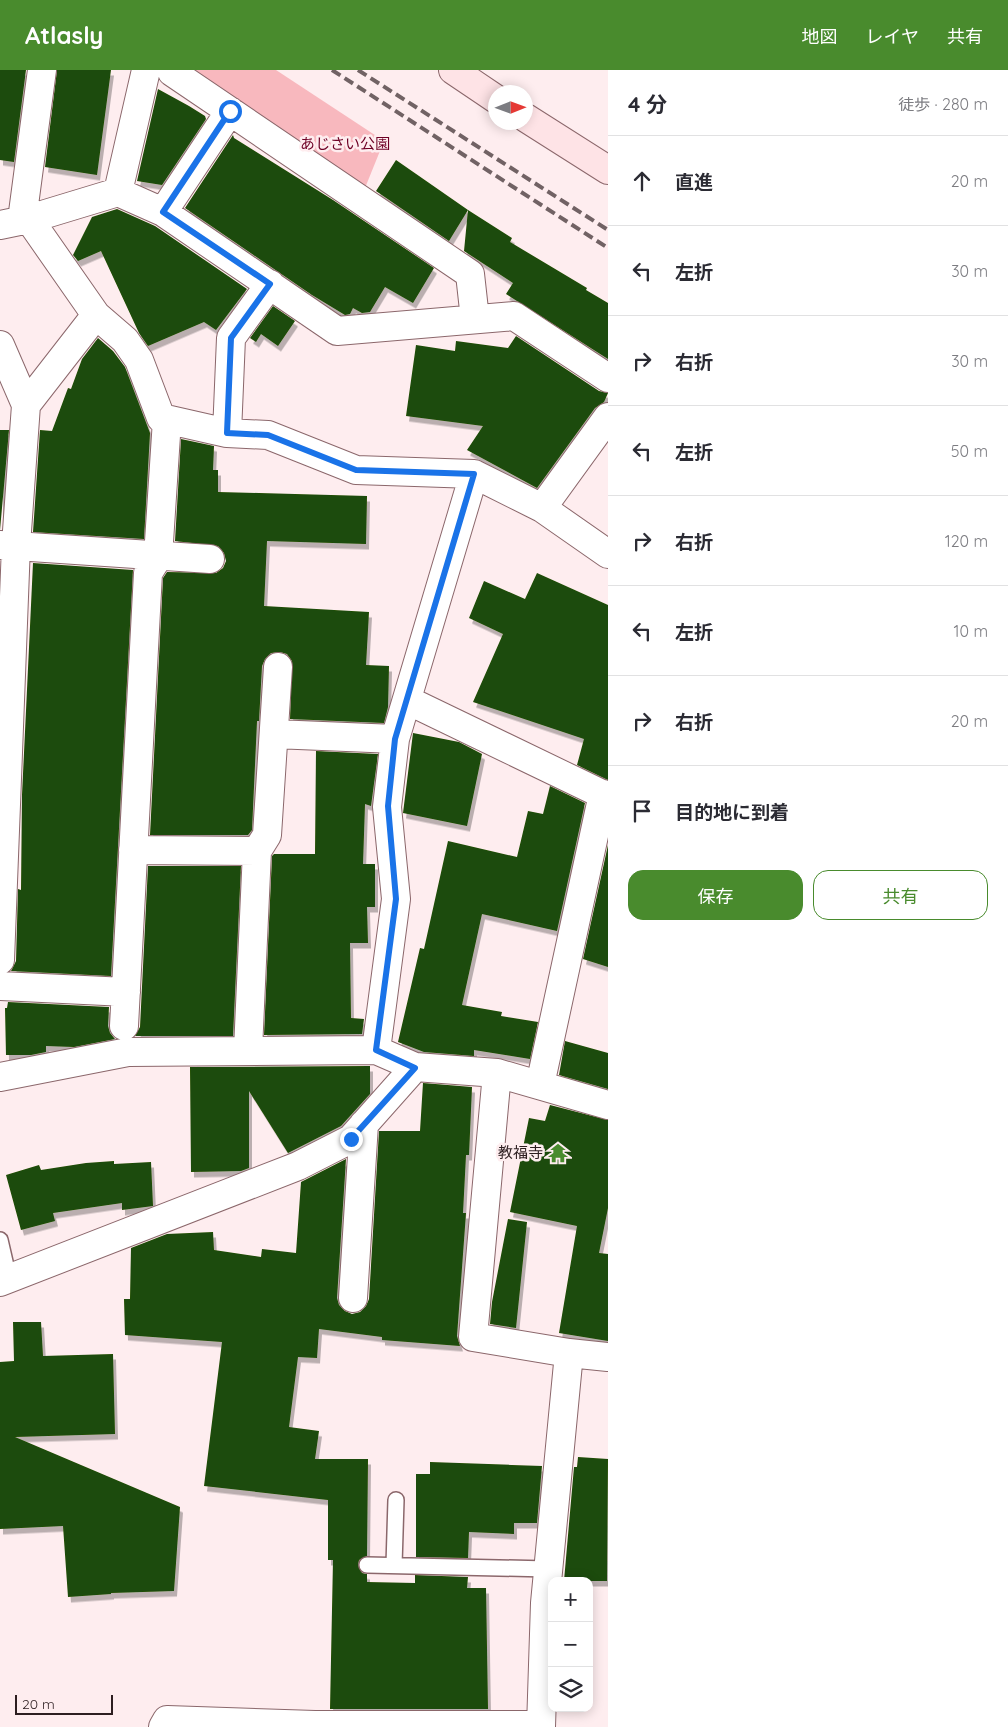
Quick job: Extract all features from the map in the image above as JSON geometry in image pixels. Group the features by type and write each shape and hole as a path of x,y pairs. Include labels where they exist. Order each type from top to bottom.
{"street":[{"path":"42,70 17,221 96,314 125,340 139,360 162,418 227,433 268,435 356,470 474,474 542,508 608,554"},
{"path":"453,70 488,94"},
{"path":"118,192 159,71 230,111 470,274 475,320"},
{"path":"163,212 230,111"},
{"path":"533,122 608,170"},
{"path":"17,221 118,192 163,212 337,331 514,316 608,378"},
{"path":"227,433 231,338 270,284"},
{"path":"0,960 8,545 26,405 96,314"},
{"path":"0,345 26,405"},
{"path":"542,508 608,417"},
{"path":"124,1026 148,573 158,557 167,420"},
{"path":"376,1050 396,899 388,806 395,739 474,474"},
{"path":"8,545 158,557 210,559"},
{"path":"248,1050 257,851 267,835 278,668"},
{"path":"407,700 605,796 540,1085"},
{"path":"274,734 395,739"},
{"path":"133,850 257,851"},
{"path":"0,986 126,992"},
{"path":"0,1076 128,1052 376,1050 415,1068 497,1073 608,1105"},
{"path":"4,1281 298,1166 351,1139 415,1068"},
{"path":"497,1073 473,1337 569,1353 608,1357"},
{"path":"353,1298 364,1124"},
{"path":"163,1727 168,1720 315,1725 541,1726 545,1603 569,1353"}],"lane":[{"path":"0,1240 4,1281"},
{"path":"394,1565 396,1500"},
{"path":"367,1565 548,1569"}],"green space":[{"name":"あじさい公園","path":"188,70 276,70 384,141 365,188"}],"building":[{"path":"0,70 26,70 14,162 0,160"},
{"path":"57,70 111,70 97,175 45,167"},
{"path":"158,89 205,116 206,119 162,185 137,181"},
{"path":"233,135 234,138 333,200 434,268 413,303 385,287 370,312 362,313 353,308 350,314 345,315 312,295 185,208"},
{"path":"396,160 468,210 449,241 376,191"},
{"path":"117,209 155,226 247,289 216,330 204,322 148,346 139,333 101,251 78,261 73,255 92,217"},
{"path":"468,210 512,238 510,242 587,288 586,290 608,303 608,359 506,294 513,283 464,251"},
{"path":"273,306 295,321 278,346 261,334 256,342 250,338"},
{"path":"516,336 599,391 608,393 604,402 595,408 537,488 467,450 483,426 406,416 416,345 455,351 456,341 508,348"},
{"path":"98,338 113,351 125,367 150,433 144,539 33,532 40,430 52,431 68,388 71,389 82,359"},
{"path":"0,430 9,430 0,530"},
{"path":"181,439 214,446 213,470 218,470 218,492 367,496 366,544 267,541 264,606 369,612 366,665 389,666 388,707 384,723 290,719 292,661 287,654 280,652 271,653 265,659 262,666 259,721 257,721 252,830 248,835 150,835 163,578 167,572 216,573 223,568 226,561 224,553 218,546 175,541"},
{"path":"33,563 133,570 111,976 11,971 16,961 18,889 21,890 22,795"},
{"path":"537,573 608,605 608,780 577,765 584,739 473,702 503,634 469,618 484,581 525,599"},
{"path":"413,733 459,742 482,754 467,826 403,813"},
{"path":"316,751 378,754 371,806 365,804 363,864 375,864 375,907 367,907 368,943 350,943 351,1018 364,1019 362,1034 264,1035 272,856 274,854 315,854"},
{"path":"550,786 585,803 557,931 482,914 462,1005 502,1012 501,1016 538,1022 530,1059 474,1050 474,1056 424,1052 398,1042 420,948 424,949 448,841 517,857 528,811 543,814"},
{"path":"608,845 608,967 583,959"},
{"path":"148,866 241,866 233,1036 135,1036 140,1027"},
{"path":"8,1002 109,1007 108,1026 110,1033 115,1039 74,1047 46,1046 46,1052 31,1055 6,1055 5,1008 7,1008"},
{"path":"565,1041 608,1053 608,1089 559,1075"},
{"path":"370,1066 370,1094 341,1126 288,1153 249,1091 249,1168 241,1171 191,1172 190,1067"},
{"path":"423,1083 472,1087 469,1155 466,1155 463,1213 466,1213 457,1336 460,1346 382,1340 382,1337 319,1329 317,1358 298,1357 289,1427 319,1431 315,1459 368,1459 367,1556 359,1560 358,1565 362,1573 367,1574 367,1582 415,1583 415,1575 468,1577 467,1588 486,1588 488,1709 330,1709 333,1560 328,1560 328,1500 204,1486 222,1342 125,1335 124,1299 130,1299 131,1248 167,1234 213,1232 214,1250 261,1257 262,1249 296,1253 301,1182 346,1159 337,1298 339,1305 345,1311 352,1314 360,1312 366,1306 369,1299 379,1131 420,1131"},
{"path":"550,1105 608,1120 608,1208 599,1253 608,1254 608,1341 559,1333 577,1226 510,1212 529,1118 545,1121"},
{"path":"114,1161 114,1164 151,1162 153,1206 122,1210 122,1203 53,1213 55,1221 21,1230 6,1175 39,1165 41,1170"},
{"path":"508,1219 527,1222 516,1328 490,1324 492,1302"},
{"path":"13,1322 41,1322 43,1356 113,1354 115,1434 15,1437 180,1507 174,1591 111,1593 68,1597 63,1526 0,1529 0,1362 14,1361"},
{"path":"578,1457 608,1459 607,1581 593,1581 593,1577 564,1577 574,1467 577,1467"},
{"path":"430,1462 542,1466 537,1523 514,1523 514,1534 469,1532 468,1558 416,1557 416,1474 430,1474"}],"railway":[{"path":"332,70 608,248"},
{"path":"358,70 608,230"}],"place":[{"name":"教福寺","path":"558,1153"}],"route":[{"path":"230,111 163,212 270,284 231,338 227,433 268,435 356,470 474,474 395,739 388,806 396,899 376,1050 415,1068 351,1139"}]}
